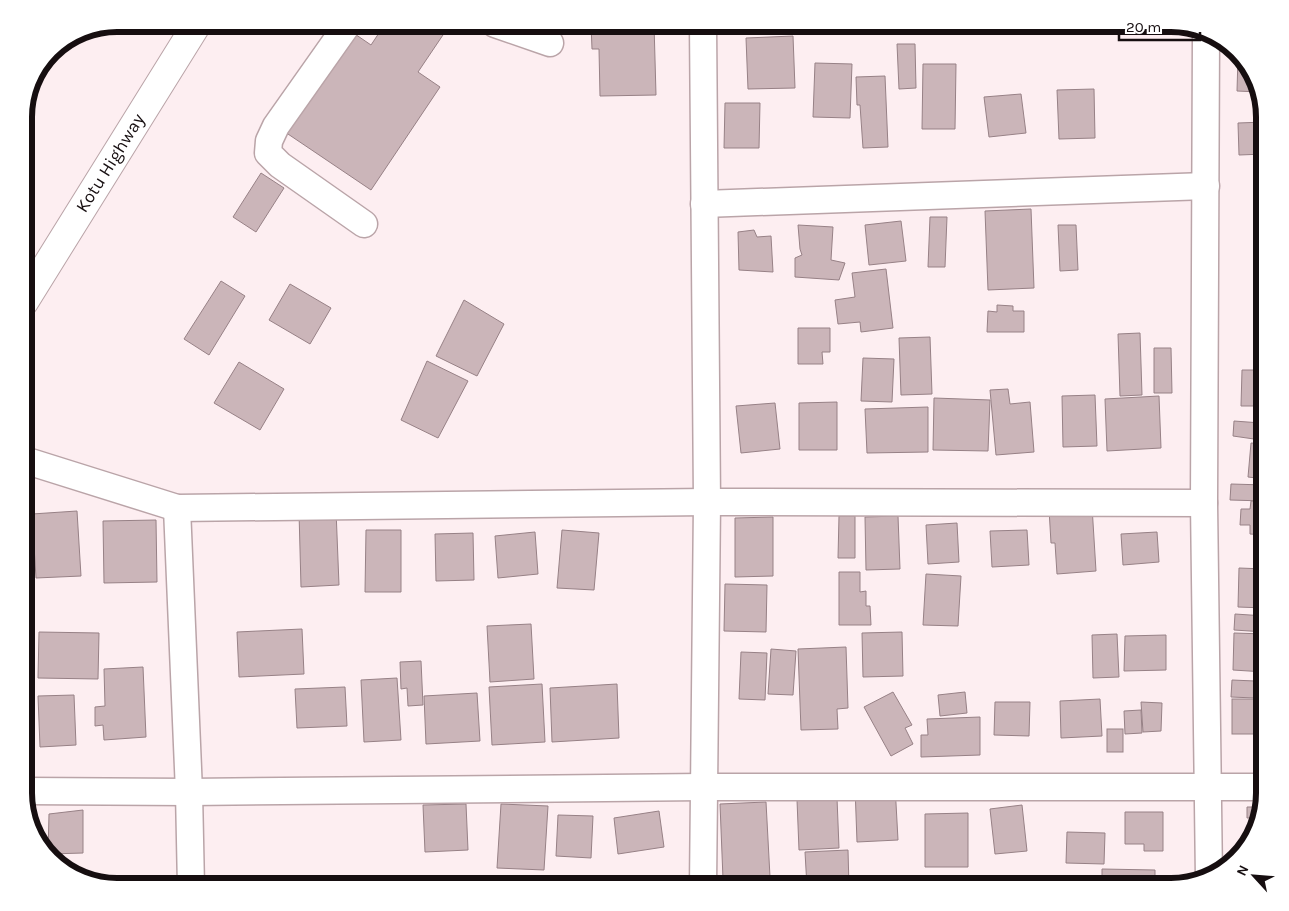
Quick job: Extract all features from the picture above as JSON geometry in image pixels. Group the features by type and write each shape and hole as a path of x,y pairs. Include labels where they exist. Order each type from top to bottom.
{"street":[{"name":"Kotu Highway","path":"33,288 192,32"},
{"path":"342,32 276,126 269,141 268,153 280,165 364,224"},
{"path":"519,32 550,42"},
{"path":"703,32 707,502 703,878"},
{"path":"1206,40 1204,503 1209,870"},
{"path":"704,204 1206,186"},
{"path":"33,463 177,508 707,502 1204,503"},
{"path":"177,508 191,878"},
{"path":"33,791 189,792 703,787 1256,787"}],"building":[{"path":"352,32 371,45 380,32 445,32 418,72 440,87 371,190 285,132"},
{"path":"591,32 654,32 656,95 600,96 599,49 592,49"},
{"path":"793,36 795,88 748,89 746,38"},
{"path":"897,44 915,44 916,88 899,89"},
{"path":"815,63 852,64 850,118 813,117"},
{"path":"923,64 956,64 955,129 922,129"},
{"path":"1238,64 1248,80 1253,92 1237,91"},
{"path":"885,76 888,147 863,148 860,105 857,105 856,77"},
{"path":"1094,89 1095,138 1059,139 1057,90"},
{"path":"1021,94 1026,133 989,137 984,97"},
{"path":"725,103 760,103 759,148 724,148"},
{"path":"1256,122 1256,154 1239,155 1238,123"},
{"path":"261,173 284,188 256,232 233,217"},
{"path":"1031,209 1034,288 988,290 985,211"},
{"path":"930,217 947,217 945,267 928,267"},
{"path":"901,221 906,261 869,265 865,225"},
{"path":"798,225 833,227 831,260 845,263 839,280 795,277 795,258 802,255"},
{"path":"1058,225 1076,225 1078,270 1060,271"},
{"path":"754,230 757,237 771,236 773,272 739,270 738,232"},
{"path":"886,269 893,328 861,332 860,322 838,324 835,300 855,297 852,273"},
{"path":"221,281 245,296 209,355 184,339"},
{"path":"290,284 331,308 310,344 269,320"},
{"path":"464,300 504,324 477,376 436,356"},
{"path":"997,305 1013,306 1013,311 1024,311 1024,332 987,332 988,311 997,312"},
{"path":"798,328 830,328 830,352 822,352 823,364 798,364"},
{"path":"1140,333 1142,395 1120,396 1118,334"},
{"path":"930,337 932,394 901,395 899,338"},
{"path":"1154,348 1171,348 1172,393 1154,393"},
{"path":"863,358 894,359 892,402 861,401"},
{"path":"427,361 468,381 438,438 401,420"},
{"path":"239,362 284,389 260,430 214,403"},
{"path":"1242,370 1256,370 1256,406 1241,406"},
{"path":"1008,389 1010,404 1030,402 1034,452 996,455 990,390"},
{"path":"1095,395 1097,446 1063,447 1062,396"},
{"path":"1159,396 1161,448 1107,451 1105,399"},
{"path":"934,398 990,400 988,451 933,450"},
{"path":"837,402 837,450 799,450 799,403"},
{"path":"775,403 780,449 741,453 736,406"},
{"path":"928,407 928,452 867,453 865,409"},
{"path":"1234,421 1256,423 1256,439 1233,436"},
{"path":"1251,443 1256,443 1256,478 1248,477"},
{"path":"1231,484 1256,485 1256,501 1230,500"},
{"path":"1251,501 1256,501 1256,534 1250,534 1250,525 1240,525 1241,509 1250,509"},
{"path":"1092,506 1096,571 1057,574 1055,543 1051,543 1049,509"},
{"path":"336,510 339,585 301,587 299,512"},
{"path":"77,511 81,576 36,578 33,514"},
{"path":"839,516 855,516 855,558 838,558"},
{"path":"898,516 900,569 866,570 865,517"},
{"path":"773,517 773,576 735,577 735,518"},
{"path":"156,520 157,582 104,583 103,521"},
{"path":"957,523 959,562 928,564 926,525"},
{"path":"366,530 401,530 401,592 365,592"},
{"path":"562,530 599,533 594,590 557,588"},
{"path":"1027,530 1029,565 992,567 990,531"},
{"path":"535,532 538,574 498,578 495,536"},
{"path":"1157,532 1159,562 1123,565 1121,534"},
{"path":"473,533 474,580 436,581 435,534"},
{"path":"1239,568 1256,569 1256,608 1238,607"},
{"path":"839,572 860,572 860,592 866,591 866,606 870,606 871,625 839,625"},
{"path":"926,574 961,576 958,626 923,625"},
{"path":"725,584 767,585 766,632 724,631"},
{"path":"1235,614 1256,615 1256,631 1234,630"},
{"path":"531,624 534,679 490,682 487,626"},
{"path":"302,629 304,674 239,677 237,632"},
{"path":"39,632 99,633 98,679 38,678"},
{"path":"902,632 903,676 863,677 862,633"},
{"path":"1234,633 1256,634 1256,671 1233,670"},
{"path":"1117,634 1119,677 1093,678 1092,635"},
{"path":"1166,635 1166,670 1124,671 1125,636"},
{"path":"846,647 848,708 837,709 838,729 801,730 798,649"},
{"path":"771,649 796,651 793,695 768,694"},
{"path":"741,652 767,653 765,700 739,699"},
{"path":"421,661 423,705 408,706 407,688 401,689 400,662"},
{"path":"143,667 146,737 104,740 103,725 95,726 95,707 105,706 104,669"},
{"path":"397,678 401,740 364,742 361,680"},
{"path":"1232,680 1255,681 1255,698 1231,697"},
{"path":"542,684 545,742 492,745 489,687"},
{"path":"617,684 619,738 552,742 550,688"},
{"path":"345,687 347,726 297,728 295,689"},
{"path":"893,692 912,725 905,728 913,744 891,756 864,707"},
{"path":"965,692 967,713 940,716 938,695"},
{"path":"477,693 480,741 426,744 424,696"},
{"path":"74,695 76,745 40,747 38,696"},
{"path":"1100,699 1102,736 1061,738 1060,701"},
{"path":"1232,699 1256,699 1256,734 1232,734"},
{"path":"995,702 1030,702 1029,736 994,735"},
{"path":"1141,702 1162,703 1161,731 1143,732"},
{"path":"1141,710 1142,733 1125,734 1124,711"},
{"path":"980,717 980,755 921,757 921,735 928,735 927,719"},
{"path":"1107,729 1123,729 1123,752 1107,752"},
{"path":"895,785 898,840 857,842 855,787"},
{"path":"837,798 839,848 799,850 797,800"},
{"path":"766,802 770,877 723,878 720,804"},
{"path":"466,804 468,850 425,852 423,805"},
{"path":"501,804 548,806 544,870 497,868"},
{"path":"1022,805 1027,851 995,854 990,809"},
{"path":"1247,807 1255,807 1253,818 1247,818"},
{"path":"83,810 83,853 57,854 48,842 49,814"},
{"path":"659,811 664,847 618,854 614,818"},
{"path":"1125,812 1163,812 1163,851 1144,851 1144,844 1125,844"},
{"path":"968,813 968,867 925,867 925,814"},
{"path":"558,815 593,816 591,858 556,856"},
{"path":"1067,832 1105,833 1104,864 1066,863"},
{"path":"848,850 849,878 806,878 805,852"},
{"path":"1102,869 1155,870 1155,878 1102,878"}]}
